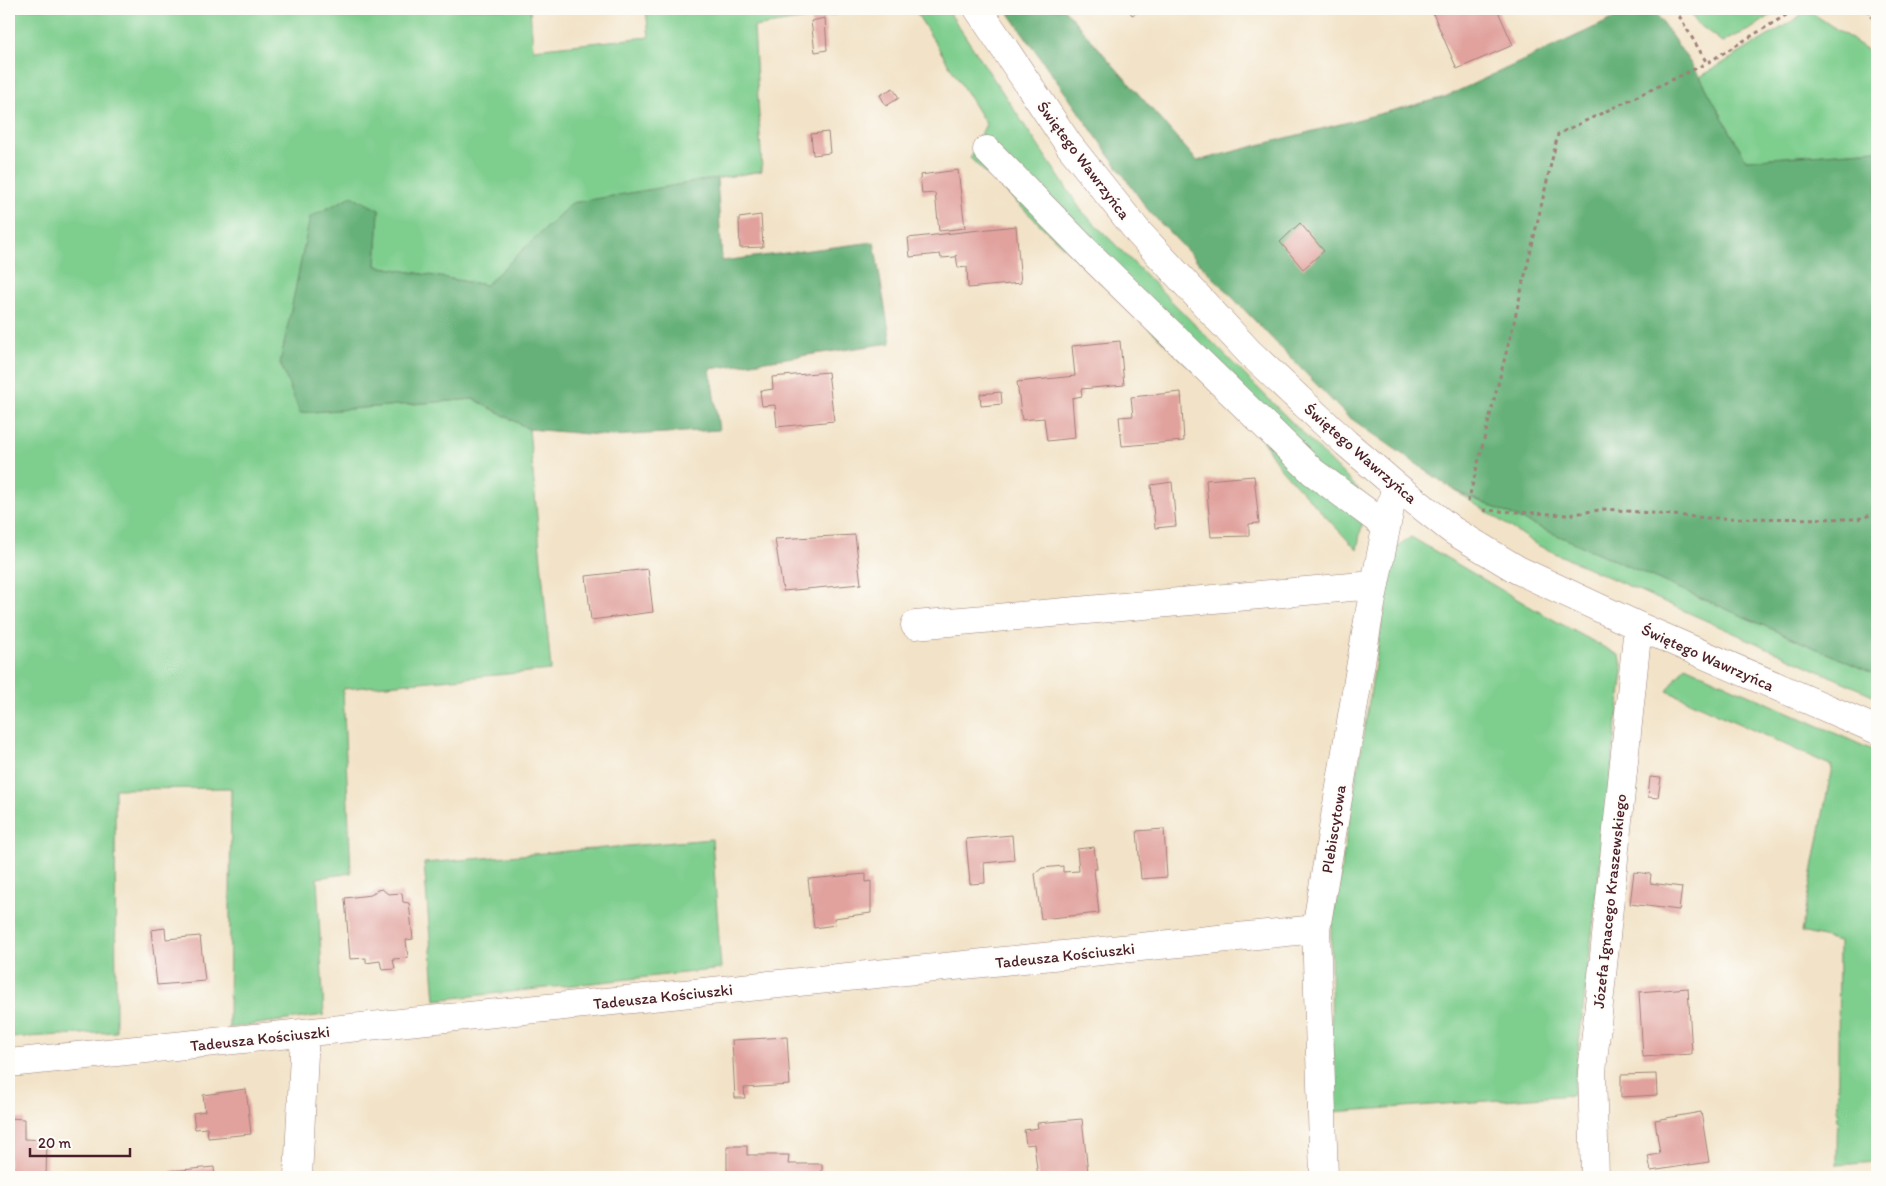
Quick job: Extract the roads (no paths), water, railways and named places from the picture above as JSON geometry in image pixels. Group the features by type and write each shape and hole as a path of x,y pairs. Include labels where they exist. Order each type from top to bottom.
{"street":[{"name":"Świętego Wawrzyńca","path":"978,9 1069,145 1139,233 1249,352 1346,443 1396,486 1452,530 1518,570 1638,626 1877,730"},
{"path":"987,150 1091,256 1313,472 1386,526"},
{"name":"Plebiscytowa","path":"1324,1177 1316,929 1374,585 1396,486"},
{"path":"915,625 1374,585"},
{"name":"Józefa Ignacego Kraszewskiego","path":"1595,1177 1592,1072 1638,626"},
{"name":"Tadeusza Kościuszki","path":"9,1063 1316,929"},
{"path":"298,1177 305,1033"}]}
